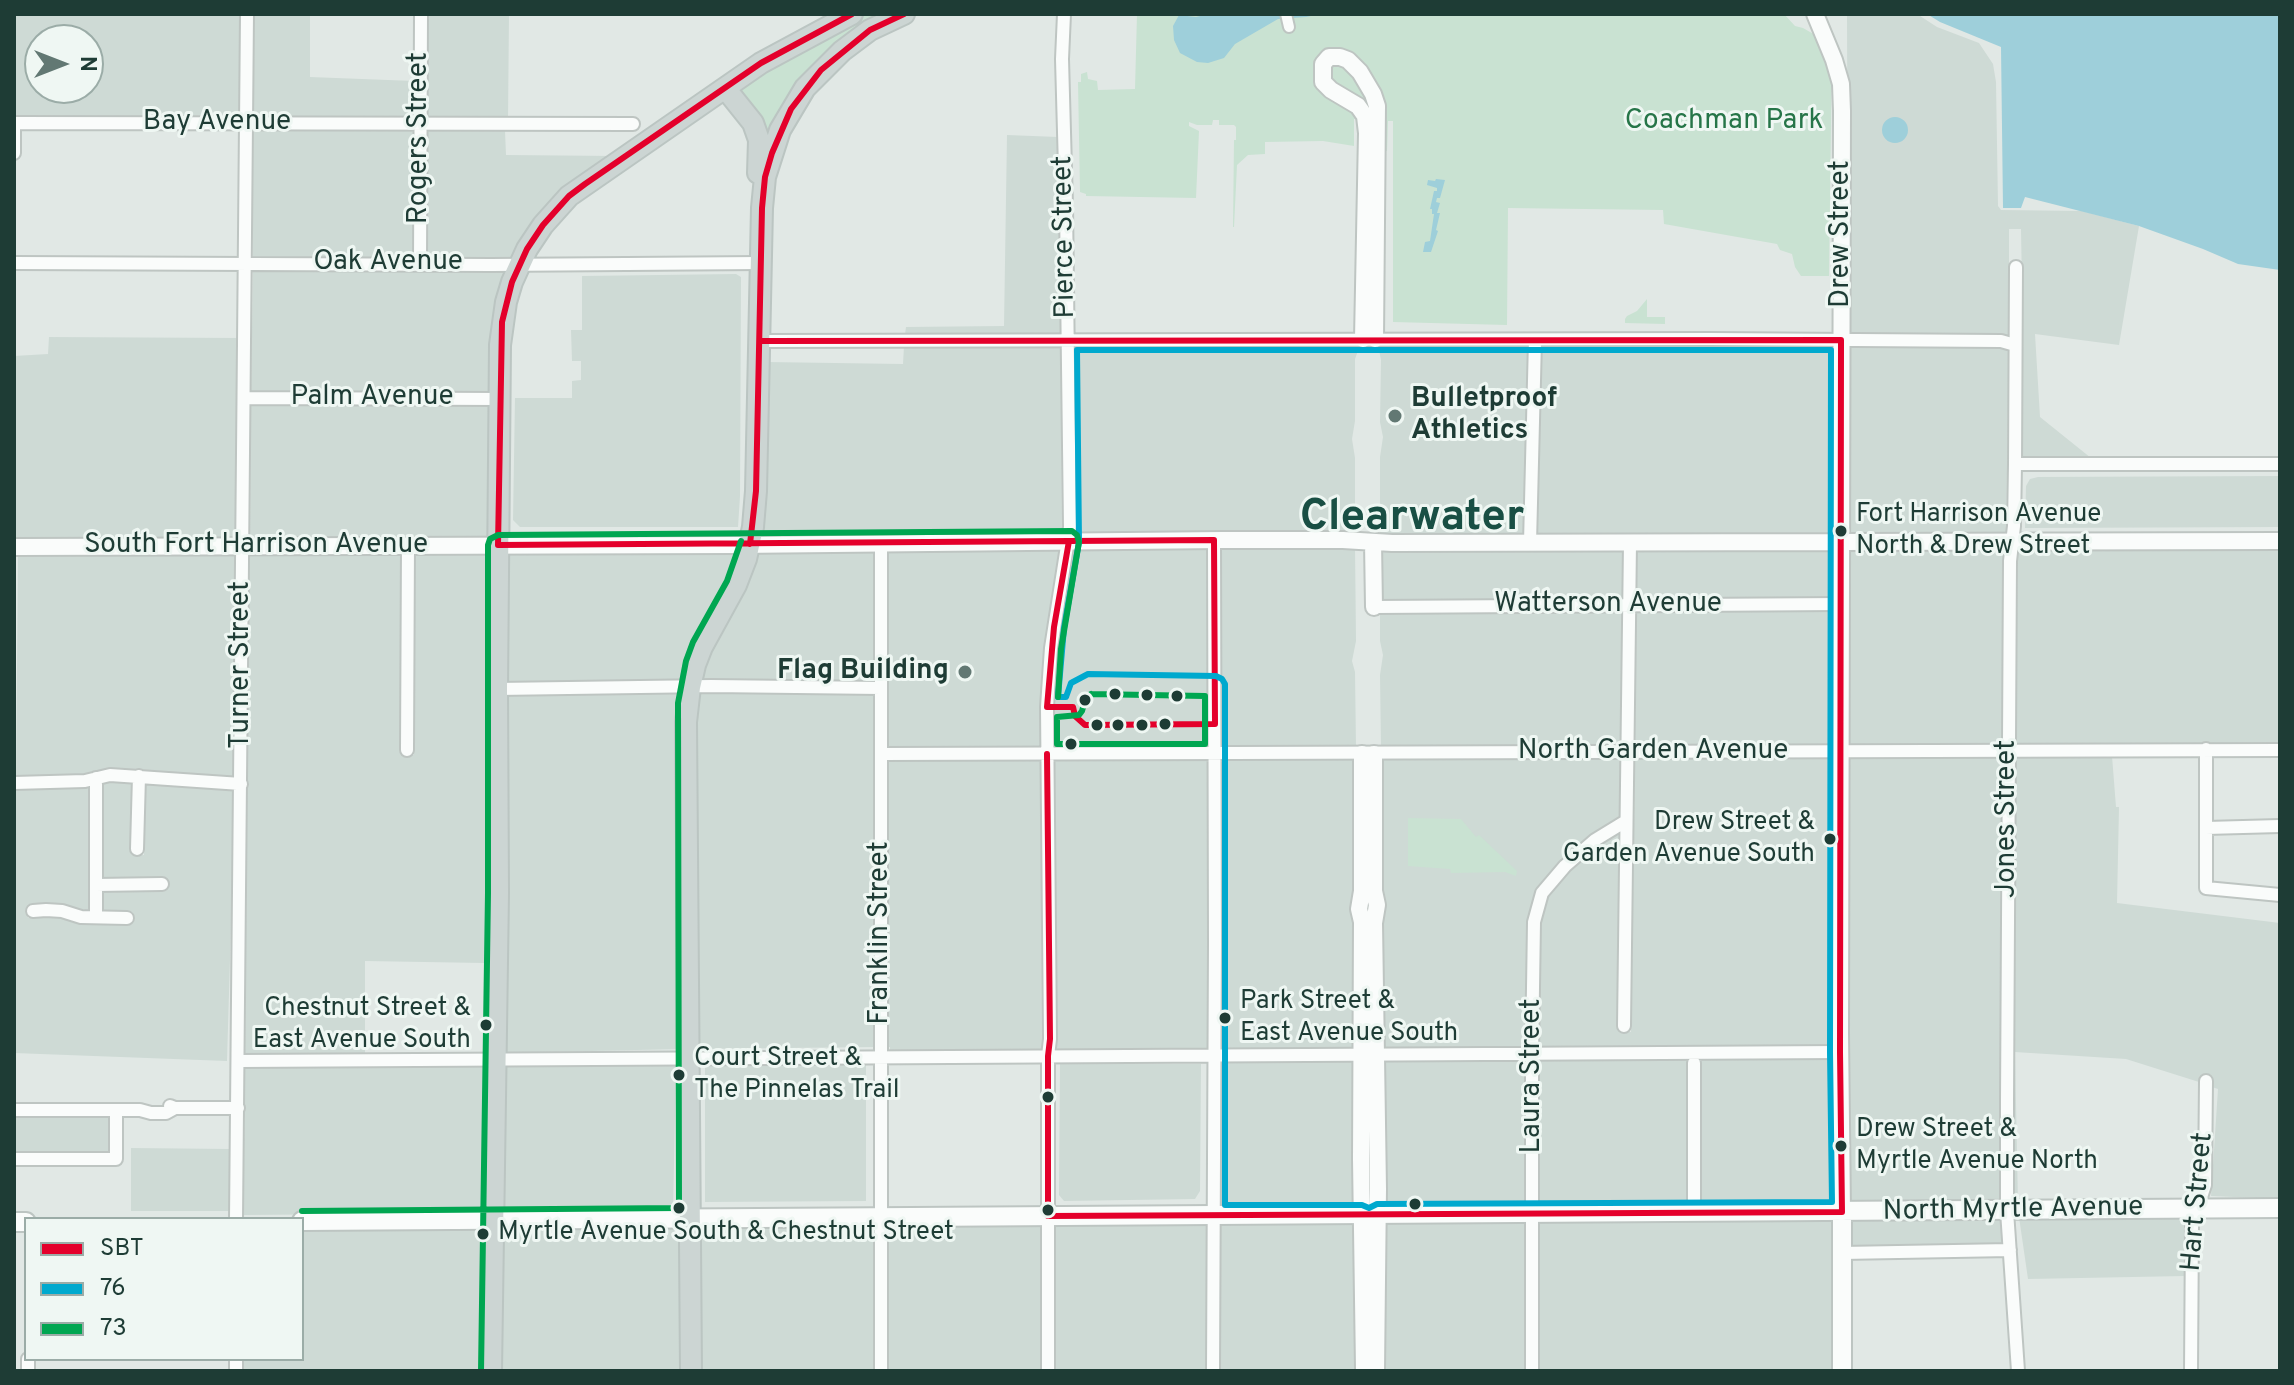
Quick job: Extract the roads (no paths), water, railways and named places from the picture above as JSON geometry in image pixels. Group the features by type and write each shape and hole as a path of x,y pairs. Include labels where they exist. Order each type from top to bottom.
{"main road":[{"path":"491,1371 499,817 500,399 502,322 512,282 543,225 569,196 725,88 788,48 852,14"},
{"path":"691,1371 686,722 690,687 702,647 736,585 750,544 756,491 765,177 791,109 821,70 870,30 904,14"},
{"path":"725,88 753,123 759,140 754,238 761,263"},
{"name":"North Myrtle Avenue","path":"304,1221 2280,1208"},
{"name":"Drew Street","path":"1842,1212 1842,1371"}],"street":[{"name":"Turner Street","path":"236,1217 247,14"},
{"name":"Rogers Street","path":"420,263 421,14"},
{"name":"Pierce Street","path":"1048,1371 1050,1030 1047,707 1051,648 1069,541 1062,59 1064,14"},
{"path":"1288,14 1291,26"},
{"name":"Drew Street","path":"1815,14 1841,84 1842,1212"},
{"path":"1329,57 1348,60 1360,72 1377,106 1379,119 1369,339 1365,116 1353,103 1323,82 1323,64 1329,57"},
{"path":"1353,103 1368,84"},
{"name":"Bay Avenue","path":"14,123 633,124"},
{"path":"14,123 14,153"},
{"name":"Oak Avenue","path":"14,263 761,263"},
{"name":"Jones Street","path":"2016,267 2007,1211 2018,1371"},
{"path":"1530,543 1535,340"},
{"path":"760,341 1841,340 2001,341 2015,345"},
{"name":"Palm Avenue","path":"244,398 500,399"},
{"path":"2015,464 2280,464"},
{"path":"1213,1371 1214,540"},
{"name":"South Fort Harrison Avenue","path":"14,547 1214,540 1530,543 2280,541"},
{"name":"Franklin Street","path":"881,542 881,1371"},
{"path":"1367,542 1374,607"},
{"path":"1624,1026 1630,543"},
{"path":"407,750 408,545"},
{"name":"Watterson Avenue","path":"1374,607 1841,604"},
{"path":"497,689 881,688"},
{"path":"2206,749 2206,888 2280,895"},
{"name":"North Garden Avenue","path":"881,754 2280,750"},
{"path":"1364,1371 1369,1214 1369,1054 1377,905 1368,754"},
{"path":"14,783 85,781 110,775 241,784"},
{"path":"137,849 139,776"},
{"path":"96,778 96,917"},
{"name":"Laura Street","path":"1532,1371 1534,922 1542,893 1565,866 1595,840 1626,821"},
{"path":"2206,828 2280,826"},
{"path":"96,885 162,884"},
{"path":"33,911 62,911 81,917 127,918"},
{"path":"239,1061 1840,1052"},
{"path":"1694,1063 1694,1212"},
{"name":"Hart Street","path":"2191,1371 2192,1225 2205,1185 2206,1081"},
{"path":"14,1110 140,1110 166,1113 175,1108 238,1108"},
{"path":"14,1159 116,1159 116,1111"},
{"path":"1369,1214 1376,1371"},
{"path":"1842,1253 2010,1250"}],"water":[{"path":"1208,14 1321,14 1278,19 1235,44 1224,58 1208,63 1197,62 1180,53 1174,40 1173,26 1179,15 1196,17"},
{"path":"1927,14 2280,14 2280,270 2238,264 2139,226 2025,197 2021,208 2003,208 2001,47"},
{"path":"1895,117 1904,121 1908,130 1904,139 1895,143 1886,139 1882,130 1886,121"},
{"path":"1428,180 1445,180 1436,202 1440,203 1438,231 1431,252 1423,252 1425,242 1430,241 1434,214 1430,209 1434,191 1437,191 1437,188 1427,185"}],"place":[{"name":"Bulletproof Athletics","path":"1395,416"},
{"name":"Fort Harrison Avenue North & Drew Street","path":"1841,531"},
{"name":"Flag Building","path":"965,672"},
{"name":"Drew Street & Garden Avenue South","path":"1830,839"},
{"name":"Park Street & East Avenue South","path":"1225,1018"},
{"name":"Chestnut Street & East Avenue South","path":"486,1025"},
{"name":"Court Street & The Pinnelas Trail","path":"679,1075"},
{"name":"Drew Street & Myrtle Avenue North","path":"1841,1146"},
{"name":"Myrtle Avenue South & Chestnut Street","path":"483,1234"}],"district":[{"name":"Clearwater","path":"1412,520"}],"park label":[{"name":"Coachman Park","path":"1724,122"}]}
